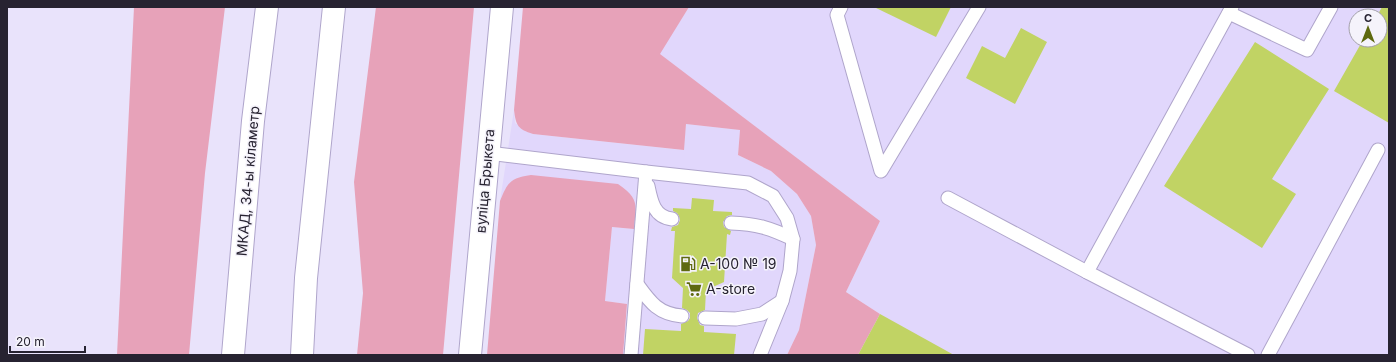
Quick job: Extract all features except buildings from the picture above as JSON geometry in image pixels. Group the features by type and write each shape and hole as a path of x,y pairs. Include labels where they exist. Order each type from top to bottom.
{"main road":[{"name":"МКАД, 34-ы кіламетр","path":"233,355 253,121 267,7"},
{"path":"302,355 306,278 334,7"},
{"name":"вуліца Брыкета","path":"470,355 502,7"}],"lane":[{"path":"841,7 837,15 881,171 979,7"},
{"path":"1088,272 1230,10 1307,50 1331,7"},
{"path":"1268,355 1378,150"},
{"path":"488,152 748,183 773,196 787,218 793,239 790,271 782,301 760,355"},
{"path":"646,172 651,199 655,210 660,215 672,219"},
{"path":"631,355 646,172"},
{"path":"948,198 1248,355"},
{"path":"731,223 748,223 771,228 793,239"},
{"path":"637,284 649,301 659,309 670,315 682,316"},
{"path":"705,318 736,319 762,314 782,301"}],"shaded area":[{"path":"134,7 225,7 205,173 189,355 117,355"},
{"path":"376,7 474,7 443,355 357,355 363,293 354,182"},
{"path":"523,7 689,7 660,54 880,221 846,292 880,314 858,355 787,355 799,330 816,245 811,216 797,194 771,171 738,155 740,130 686,124 684,150 533,134 519,126 514,110"},
{"path":"689,7 1389,7 1389,355 858,355 880,314 846,292 880,221 659,54"},
{"path":"514,110 515,123 533,134 683,150 686,124 740,130 738,155 771,171 797,194 811,216 816,245 799,330 787,355 623,355 627,304 605,301 612,227 634,229 506,188 500,201"},
{"path":"531,175 618,184 630,194 633,199 636,208 634,229 612,227 605,301 627,304 623,355 487,355 500,201 505,189 511,182 518,178"}],"place":[{"name":"А-100 № 19","path":"688,264"},
{"name":"А-store","path":"694,289"}]}
